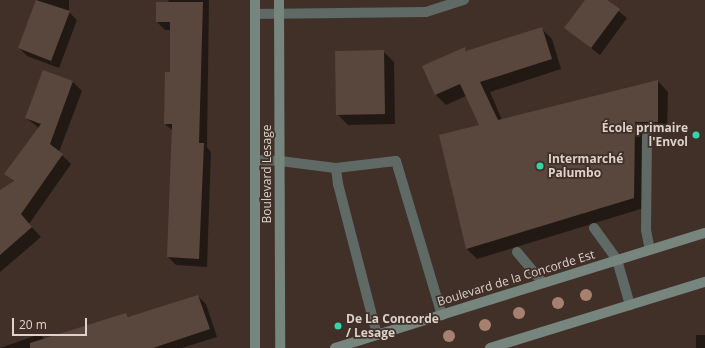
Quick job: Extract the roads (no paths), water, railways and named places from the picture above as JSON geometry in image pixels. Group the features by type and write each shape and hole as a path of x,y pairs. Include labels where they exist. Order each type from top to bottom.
{"street":[{"name":"Boulevard Lesage","path":"255,0 255,348"},
{"name":"Boulevard Lesage","path":"280,0 280,348"},
{"path":"255,14 426,12 464,0"},
{"path":"647,136 646,230 650,250"},
{"path":"255,160 280,160 336,168 396,161 442,315"},
{"path":"336,168 338,184 377,335"},
{"path":"594,228 617,260 630,305"},
{"name":"Boulevard de la Concorde Est","path":"335,348 705,233"},
{"path":"517,252 543,283"},
{"path":"490,348 705,282"}],"place":[{"name":"École primaire l'Envol","path":"696,135"},
{"name":"Intermarché Palumbo","path":"540,166"},
{"name":"De La Concorde / Lesage","path":"338,326"}]}
